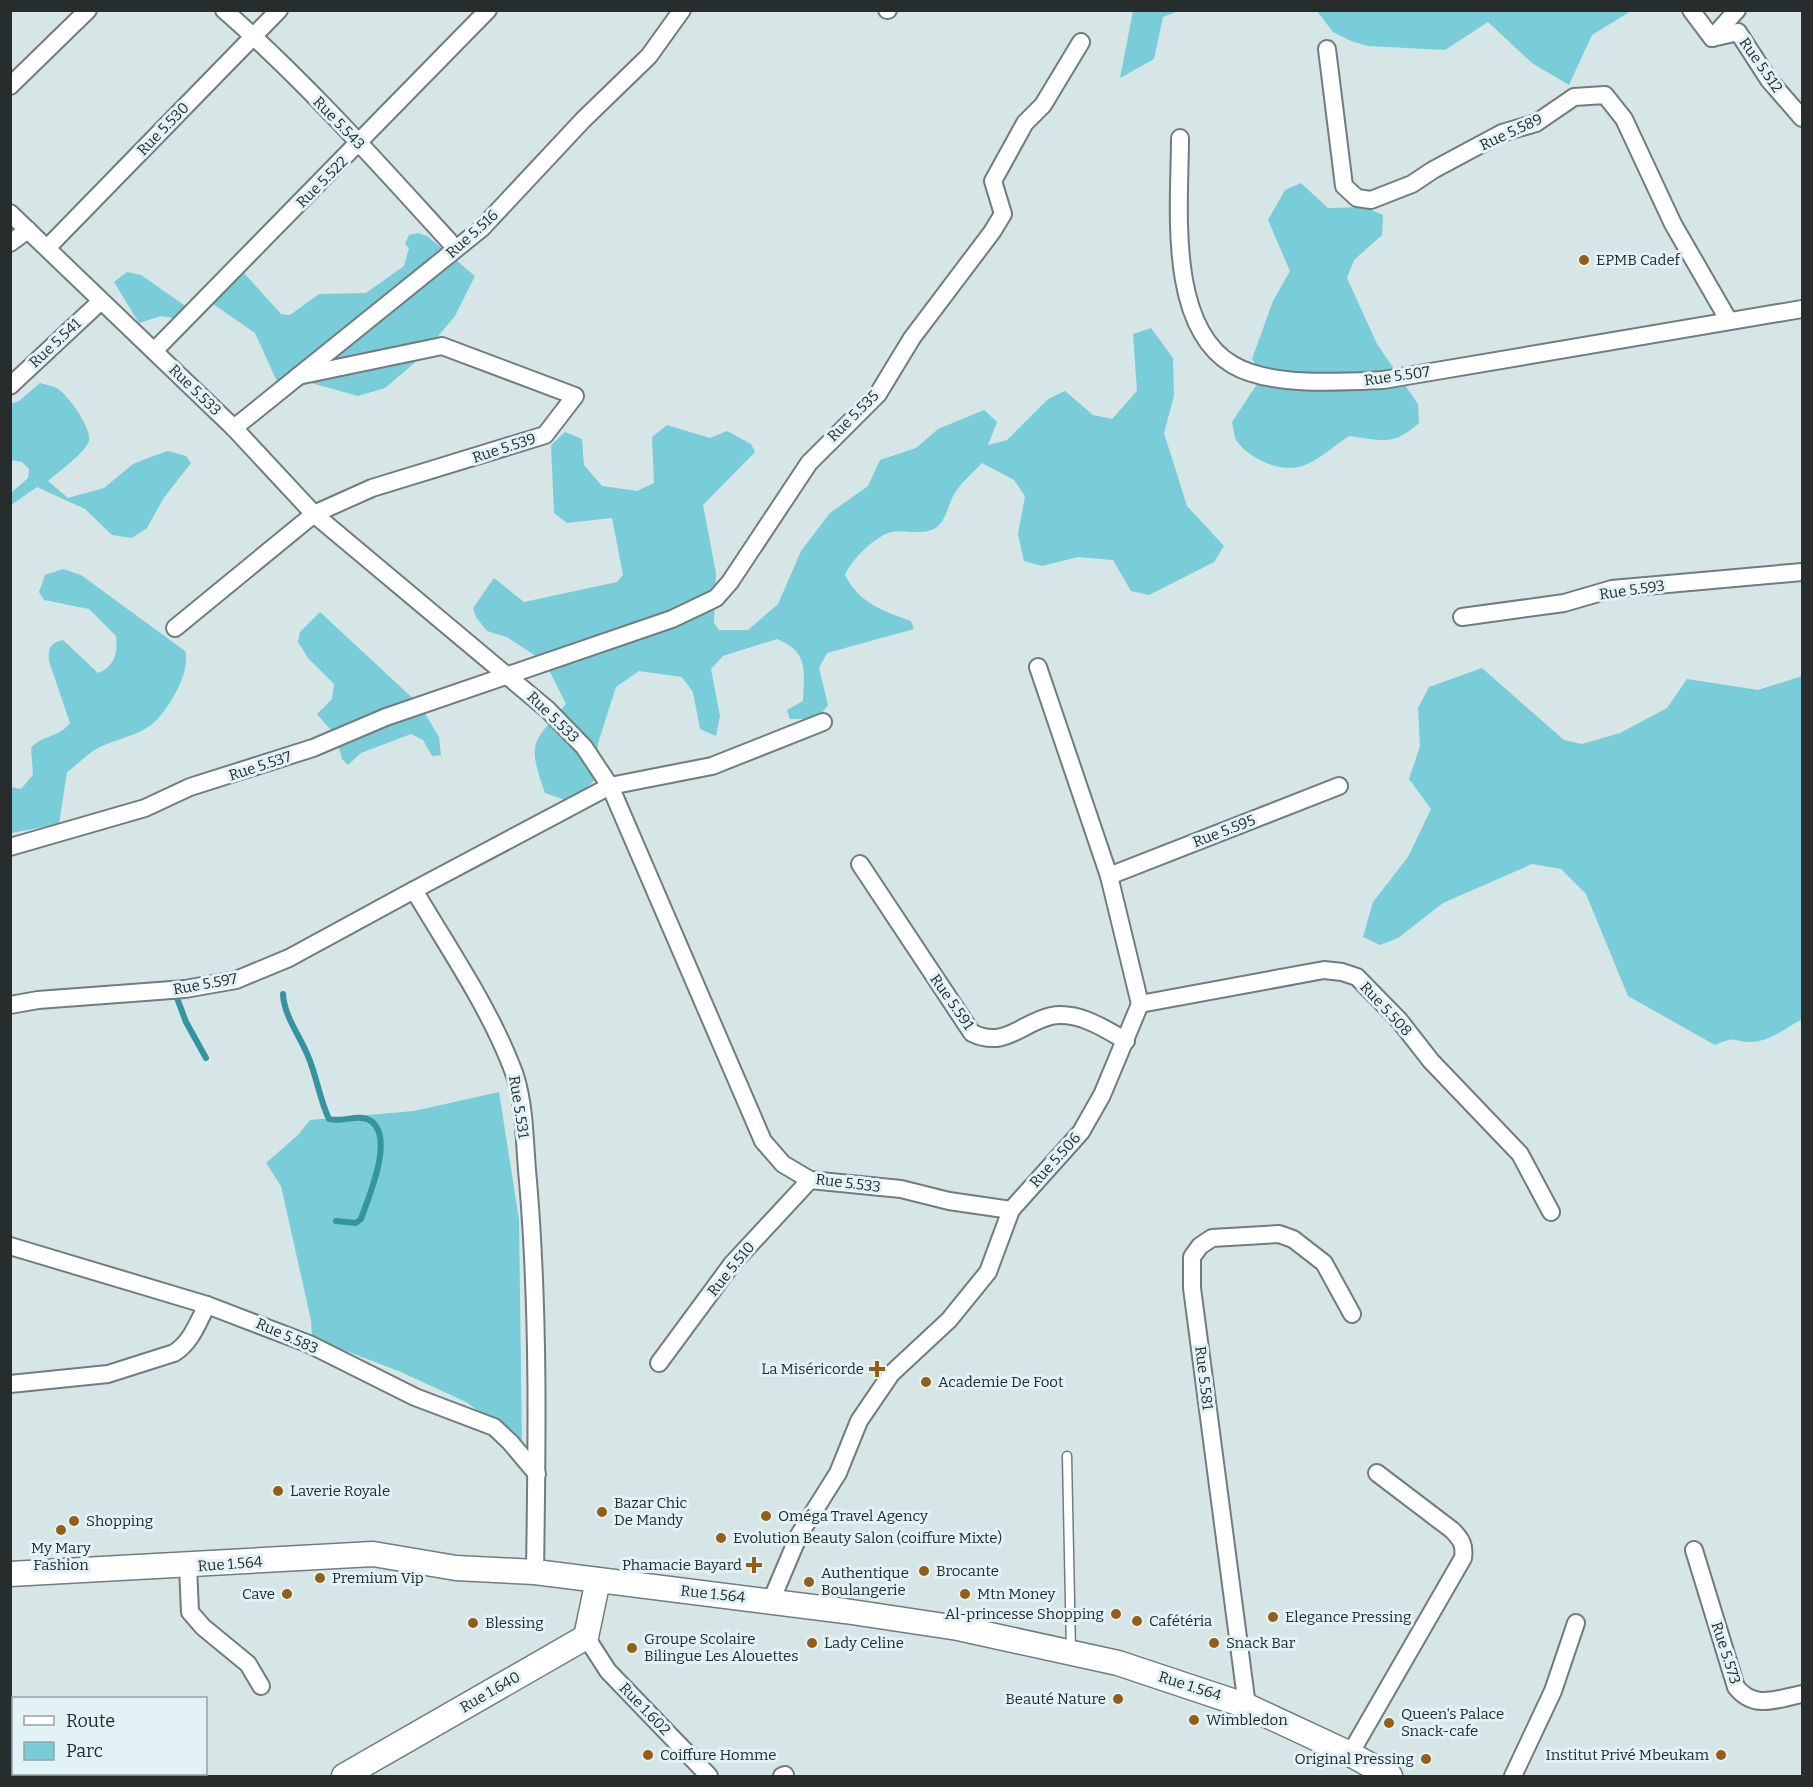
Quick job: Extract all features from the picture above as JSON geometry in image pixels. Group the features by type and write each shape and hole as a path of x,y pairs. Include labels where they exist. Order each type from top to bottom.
{"main road":[{"name":"Rue 1.564","path":"10,1574 188,1566 373,1554 456,1568 535,1572 771,1601 957,1628 1118,1663 1246,1706 1350,1754 1390,1776"},
{"path":"586,1637 598,1580"},
{"name":"Rue 1.640","path":"352,1774 586,1637"}],"street":[{"path":"10,86 88,10"},
{"name":"Rue 5.543","path":"224,10 254,36 449,241"},
{"name":"Rue 5.530","path":"48,247 279,10"},
{"name":"Rue 5.522","path":"154,351 488,10"},
{"name":"Rue 5.516","path":"234,428 482,228 583,120 649,56 682,10"},
{"path":"1691,10 1712,38"},
{"name":"Rue 5.512","path":"1712,38 1737,10"},
{"name":"Rue 5.512","path":"1712,38 1738,32 1769,80 1803,118"},
{"name":"Rue 5.535","path":"507,675 672,619 716,598 730,582 809,463 878,394 912,338 992,232 1003,214 993,181 1002,161 1025,123 1043,105 1081,42"},
{"name":"Rue 5.589","path":"1328,50 1344,186 1358,198 1371,200 1413,184 1433,170 1502,133 1536,123 1574,97 1605,94 1624,119 1673,224 1729,321"},
{"name":"Rue 5.507","path":"1180,138 1180,257 1195,321 1210,346 1234,365 1263,375 1323,383 1383,380 1803,309"},
{"name":"Rue 5.533","path":"10,213 234,428 314,514 548,710 584,747 610,786 762,1141 783,1164 810,1180 901,1189 949,1201 1011,1210"},
{"path":"10,243 28,230"},
{"name":"Rue 5.541","path":"10,386 100,300"},
{"name":"Rue 5.539","path":"175,628 314,514 372,488 545,435 575,396 442,346 298,376"},
{"name":"Rue 5.593","path":"1462,617 1564,603 1612,589 1803,572"},
{"path":"1038,667 1109,876 1140,1004"},
{"name":"Rue 5.537","path":"10,847 145,808 190,787 313,748 386,717 507,675"},
{"path":"414,890 610,786 711,766 823,722"},
{"name":"Rue 5.595","path":"1109,876 1339,786"},
{"name":"Rue 5.591","path":"861,864 972,1033 990,1040 1004,1037 1051,1016 1066,1016 1085,1019 1126,1041"},
{"name":"Rue 5.597","path":"10,1005 38,1000 184,989 236,980 289,958 414,890"},
{"name":"Rue 5.531","path":"414,890 495,1031 512,1065 518,1085 536,1302 539,1410 535,1572"},
{"name":"Rue 5.508","path":"1140,1004 1324,970 1357,977 1399,1020 1431,1061 1520,1154 1551,1212"},
{"name":"Rue 5.506","path":"771,1601 799,1535 838,1473 859,1421 891,1374 949,1320 988,1272 1011,1210 1081,1132 1102,1095 1140,1004"},
{"name":"Rue 5.510","path":"659,1363 732,1264 810,1180"},
{"name":"Rue 5.581","path":"1246,1706 1192,1288 1192,1257 1200,1246 1212,1238 1279,1234 1293,1239 1324,1263 1352,1314"},
{"name":"Rue 5.583","path":"10,1246 207,1305 309,1344 415,1397 494,1427 537,1474"},
{"path":"10,1384 108,1374 174,1353 182,1349 207,1305"},
{"path":"1350,1754 1463,1558 1464,1549 1461,1540 1452,1530 1377,1473"},
{"name":"Rue 5.573","path":"1694,1550 1736,1687 1751,1701 1759,1702 1803,1695"},
{"path":"188,1566 190,1612 203,1627 248,1664 261,1686"},
{"path":"1513,1776 1553,1691 1576,1623"},
{"name":"Rue 1.602","path":"586,1637 608,1671 709,1776"}],"lane":[{"path":"1067,1456 1071,1651"}],"green space":[{"path":"1133,11 1178,11 1163,17 1154,59 1120,78"},
{"path":"1317,11 1631,11 1592,35 1569,85 1532,63 1488,22 1445,50 1368,46 1333,32"},
{"path":"1301,183 1328,208 1365,207 1383,215 1382,235 1354,260 1347,278 1377,344 1418,404 1419,423 1410,431 1394,439 1378,440 1349,436 1308,464 1284,468 1266,463 1242,447 1236,440 1232,422 1263,375 1252,359 1273,301 1290,271 1268,220 1285,190"},
{"path":"418,233 427,236 475,276 455,316 419,359 385,388 358,396 308,382 297,389 279,386 255,333 210,302 179,319 161,316 139,323 114,282 127,272 141,275 187,307 217,281 245,274 281,314 290,315 319,294 366,293 404,266 409,248 405,244 409,235"},
{"path":"1151,328 1173,358 1174,396 1164,433 1187,506 1224,546 1214,562 1149,595 1131,591 1113,560 1078,557 1042,566 1024,561 1018,534 1025,496 1014,480 982,463 955,493 938,526 924,532 886,534 865,549 848,569 845,575 857,593 873,605 911,621 914,629 827,653 819,668 828,705 817,719 790,719 787,710 803,701 804,671 800,656 795,650 777,639 723,656 711,669 720,716 716,736 700,729 693,692 682,677 639,671 616,687 598,743 595,780 571,802 545,793 536,763 536,744 546,727 566,704 545,662 507,637 487,631 476,617 473,608 494,578 524,602 617,582 623,575 612,518 567,523 554,513 551,445 565,432 582,439 584,465 602,486 637,491 654,483 652,437 667,425 710,438 727,431 751,444 755,452 703,505 716,573 714,623 719,630 748,630 778,604 801,551 830,513 868,486 880,460 916,448 938,429 984,410 997,422 988,445 1007,440 1048,399 1065,391 1093,415 1112,419 1137,391 1133,334"},
{"path":"40,383 56,388 68,398 79,413 89,436 87,446 83,451 48,481 68,498 104,488 133,464 168,451 186,456 191,463 163,499 147,528 132,538 112,535 85,509 37,487 11,505 11,493 28,478 29,469 22,462 11,460 11,404 19,401"},
{"path":"63,569 81,575 185,651 185,670 176,692 155,721 142,730 96,749 67,772 59,824 12,833 11,787 21,789 33,775 31,748 66,728 70,723 49,661 51,647 63,640 98,673 112,663 116,653 116,636 89,609 44,600 39,592 45,575"},
{"path":"320,612 420,705 439,737 441,755 432,756 423,740 411,734 361,753 348,765 342,759 336,736 317,714 332,699 334,684 308,658 298,642 300,632"},
{"path":"1482,668 1564,740 1582,744 1620,733 1667,708 1687,679 1758,690 1802,676 1802,1019 1764,1040 1744,1042 1731,1040 1715,1045 1628,996 1586,894 1561,869 1532,864 1443,903 1398,938 1380,945 1363,937 1373,902 1408,857 1431,809 1409,779 1420,746 1418,708 1429,687"},
{"path":"499,1092 519,1220 522,1442 466,1402 401,1372 312,1338 311,1320 281,1186 266,1163 298,1135 310,1120 414,1111"}],"waterway":[{"path":"283,994 286,1010 308,1056 329,1119 361,1118 371,1121 378,1129 381,1141 378,1169 361,1219 356,1223 336,1221"},
{"path":"177,998 186,1022 206,1058"}],"place":[{"name":"EPMB Cadef","path":"1584,260"},
{"name":"La Miséricorde","path":"877,1369"},
{"name":"Academie De Foot","path":"926,1382"},
{"name":"Laverie Royale","path":"278,1491"},
{"name":"Bazar Chic De Mandy","path":"602,1512"},
{"name":"Oméga Travel Agency","path":"766,1516"},
{"name":"Shopping","path":"74,1521"},
{"name":"My Mary Fashion","path":"61,1530"},
{"name":"Evolution Beauty Salon (coiffure Mixte)","path":"721,1538"},
{"name":"Phamacie Bayard","path":"754,1565"},
{"name":"Brocante","path":"924,1571"},
{"name":"Premium Vip","path":"320,1578"},
{"name":"Authentique Boulangerie","path":"809,1582"},
{"name":"Cave","path":"287,1594"},
{"name":"Mtn Money","path":"965,1594"},
{"name":"Al-princesse Shopping","path":"1116,1614"},
{"name":"Elegance Pressing","path":"1273,1617"},
{"name":"Cafétéria","path":"1137,1621"},
{"name":"Blessing","path":"473,1623"},
{"name":"Lady Celine","path":"812,1643"},
{"name":"Snack Bar","path":"1214,1643"},
{"name":"Groupe Scolaire Bilingue Les Alouettes","path":"632,1648"},
{"name":"Beauté Nature","path":"1118,1699"},
{"name":"Wimbledon","path":"1194,1720"},
{"name":"Queen's Palace Snack-cafe","path":"1389,1723"},
{"name":"Coiffure Homme","path":"648,1755"},
{"name":"Institut Privé Mbeukam","path":"1721,1755"},
{"name":"Original Pressing","path":"1426,1759"}]}
